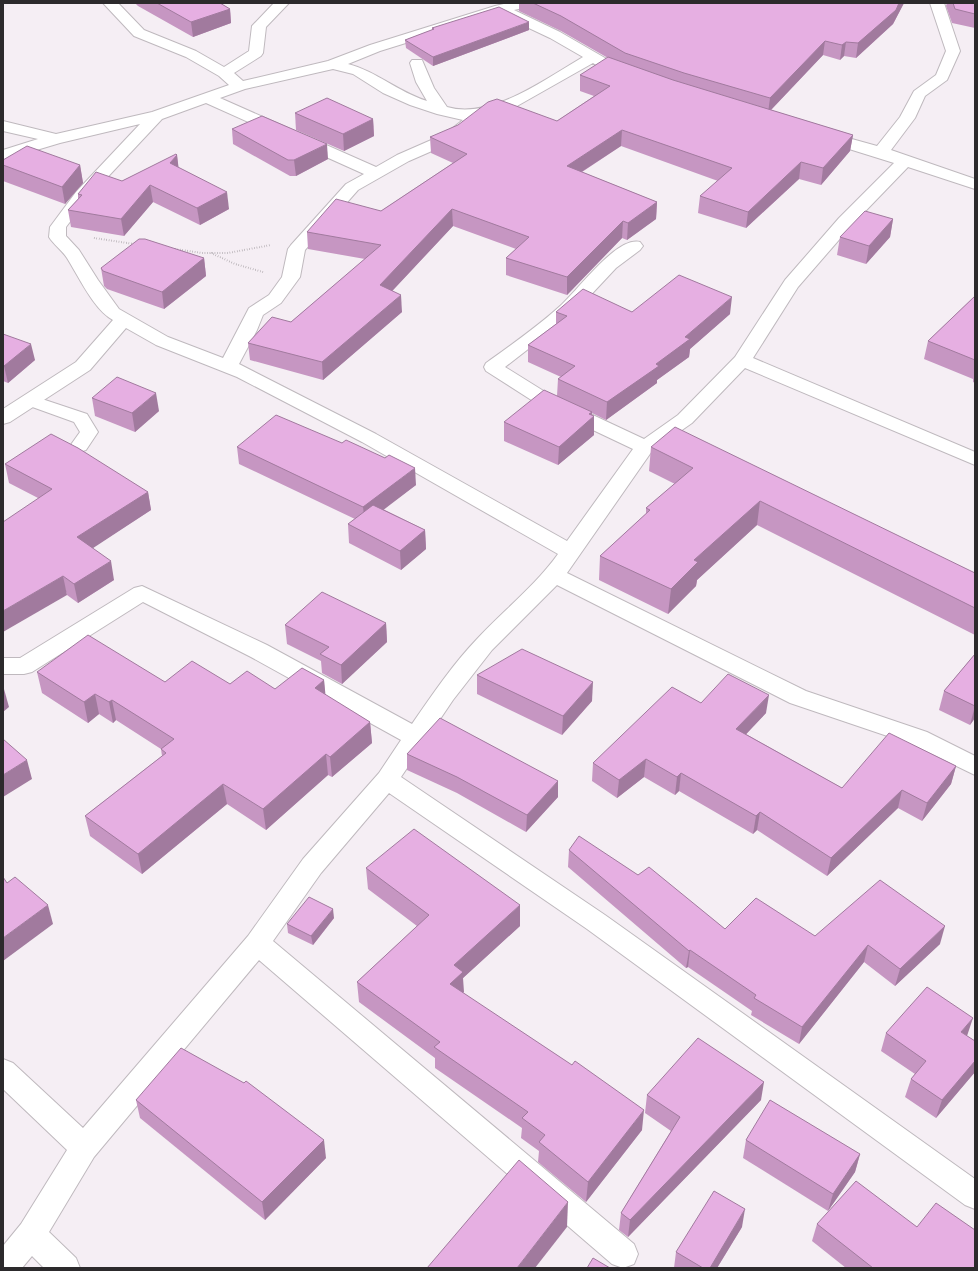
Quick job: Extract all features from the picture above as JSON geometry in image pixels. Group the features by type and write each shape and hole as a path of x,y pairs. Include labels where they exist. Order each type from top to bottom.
{"street":[{"path":"110,3 139,33 190,54 224,73 240,86"},
{"path":"224,73 256,53 259,26 282,3"},
{"path":"881,152 907,118 919,94 942,77 952,51 936,3"},
{"path":"3,155 56,139 157,116 240,86 333,64 375,48 513,5 555,35 619,72 641,79"},
{"path":"333,64 358,72 388,90 415,102 454,114 478,114 505,107 594,57"},
{"path":"417,63 421,77 429,93 442,111"},
{"path":"208,98 376,173"},
{"path":"228,367 248,330 255,312 275,299 291,277 297,249 352,187 403,158 451,137 471,121 469,114"},
{"path":"157,116 82,195 58,227 57,237 73,254 90,282 113,313 162,341 244,373 369,438 570,552"},
{"path":"3,126 56,139"},
{"path":"812,133 881,152 975,184"},
{"path":"4,1268 31,1234 84,1148 257,943 312,866 387,779 445,694 484,645 554,575 645,447 685,419 742,360 791,284 844,222 905,161"},
{"path":"634,246 610,264 566,311 493,367 543,399 645,447"},
{"path":"3,418 83,366 124,319"},
{"path":"742,360 975,460"},
{"path":"554,575 798,697 919,738 975,766"},
{"path":"3,666 24,666 142,593 259,651 416,737"},
{"path":"387,779 596,922 975,1196"},
{"path":"257,943 623,1254"},
{"path":"3,1071 84,1148"},
{"path":"31,1234 65,1268"}],"lane":[{"path":"30,400 81,418 89,432 79,446"}],"path":[{"path":"57,237 91,238 138,245"},
{"path":"174,249 210,253 228,253 268,246 301,244"},
{"path":"210,253 257,272 291,277"}],"building":[{"path":"157,3 220,3 230,9 191,22"},
{"path":"533,3 899,3 896,10 858,43 846,42 842,45 825,41 770,98 684,73 625,53 561,16"},
{"path":"953,3 975,3 975,14 955,9"},
{"path":"499,7 529,22 433,57 405,40 434,29 432,28"},
{"path":"608,57 673,80 853,135 823,168 801,162 748,212 700,196 732,168 622,130 567,166 657,202 628,223 623,221 567,277 506,258 529,237 452,209 380,285 401,295 322,362 248,343 272,317 291,322 381,245 307,232 336,199 381,211 467,154 430,137 458,125 488,102 497,99 557,121 610,86 580,75"},
{"path":"327,98 373,119 343,134 295,113"},
{"path":"262,116 327,144 294,160 288,160 232,129"},
{"path":"27,146 80,165 62,187 3,165 3,160"},
{"path":"176,154 177,155 170,163 227,192 197,208 150,185 121,219 68,210 82,195 78,194 96,172 122,181"},
{"path":"865,211 893,219 869,246 840,237"},
{"path":"139,239 145,239 204,258 162,292 103,271 101,268"},
{"path":"679,275 732,297 685,337 690,339 656,364 659,366 607,402 558,379 575,366 528,345 567,316 556,312 583,289 632,312"},
{"path":"975,296 975,360 928,341"},
{"path":"3,334 31,344 4,366 3,365"},
{"path":"117,377 156,393 132,413 92,398"},
{"path":"544,390 592,412 589,414 594,416 559,447 504,422"},
{"path":"276,415 342,443 346,440 385,458 389,455 415,468 363,507 237,447"},
{"path":"675,427 975,573 975,608 760,501 694,560 698,562 671,589 600,556 650,510 646,508 693,468 651,447"},
{"path":"51,434 78,448 148,492 77,537 111,561 74,584 63,576 3,611 3,522 52,489 5,464"},
{"path":"373,505 425,530 400,551 348,524"},
{"path":"322,592 386,623 341,665 320,654 329,647 285,625"},
{"path":"88,635 165,682 192,661 230,684 247,671 275,689 302,668 324,680 315,688 370,722 330,757 326,754 263,809 223,784 138,854 85,816 166,753 161,749 174,739 112,700 109,702 95,694 84,702 37,672"},
{"path":"522,649 593,682 563,716 477,675"},
{"path":"975,654 975,706 944,691"},
{"path":"728,674 769,695 736,729 842,788 889,733 956,766 927,803 902,790 831,858 760,812 756,816 681,773 677,777 646,759 619,780 593,763 672,687 701,703"},
{"path":"440,718 558,781 527,815 457,777 407,754"},
{"path":"3,739 27,760 3,775"},
{"path":"414,829 520,905 454,965 463,972 450,984 572,1065 575,1061 644,1110 588,1182 539,1142 545,1135 522,1118 528,1112 434,1047 440,1042 357,982 429,915 366,868"},
{"path":"579,836 638,875 649,867 725,929 756,898 815,936 880,880 945,926 900,969 868,945 802,1027 754,998 756,995 690,950 689,951 569,850"},
{"path":"3,877 7,883 15,877 48,905 3,938"},
{"path":"309,897 333,909 311,936 287,924"},
{"path":"927,987 973,1018 961,1032 975,1041 975,1061 942,1100 911,1079 926,1061 886,1033"},
{"path":"698,1038 764,1082 630,1220 621,1213 680,1117 647,1095"},
{"path":"181,1048 244,1083 246,1081 324,1140 262,1202 136,1100"},
{"path":"770,1100 860,1154 833,1194 746,1140"},
{"path":"519,1160 568,1202 517,1268 427,1268"},
{"path":"856,1181 917,1227 936,1203 975,1230 975,1268 873,1268 817,1224"},
{"path":"714,1191 745,1209 710,1268 703,1268 676,1252"},
{"path":"593,1258 610,1268 587,1268"}]}
